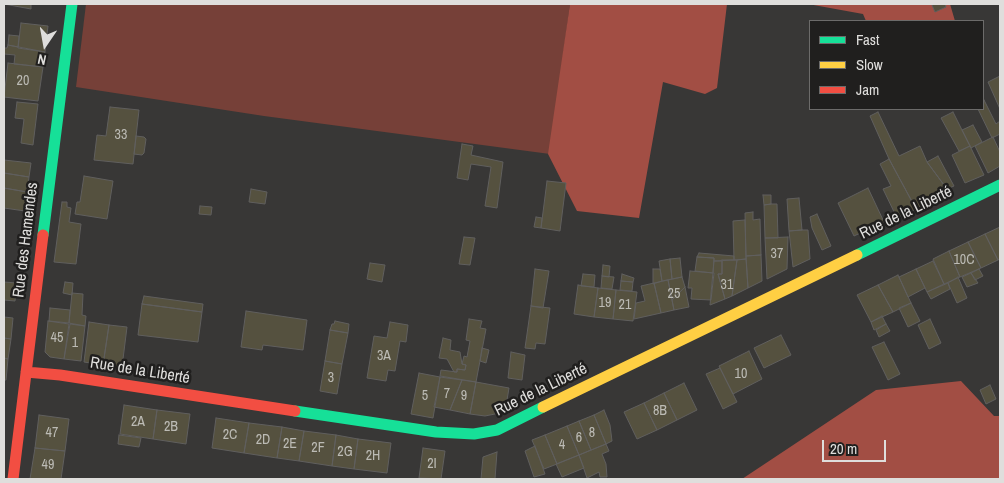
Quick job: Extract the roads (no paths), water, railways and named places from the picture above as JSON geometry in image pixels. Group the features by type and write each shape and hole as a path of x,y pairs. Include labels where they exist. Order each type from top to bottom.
{"street":[{"name":"Rue des Hamendes","path":"13,479 72,4"},
{"name":"Rue de la Liberté","path":"26,372 60,375 436,432 474,434 497,430 1000,185"}]}
